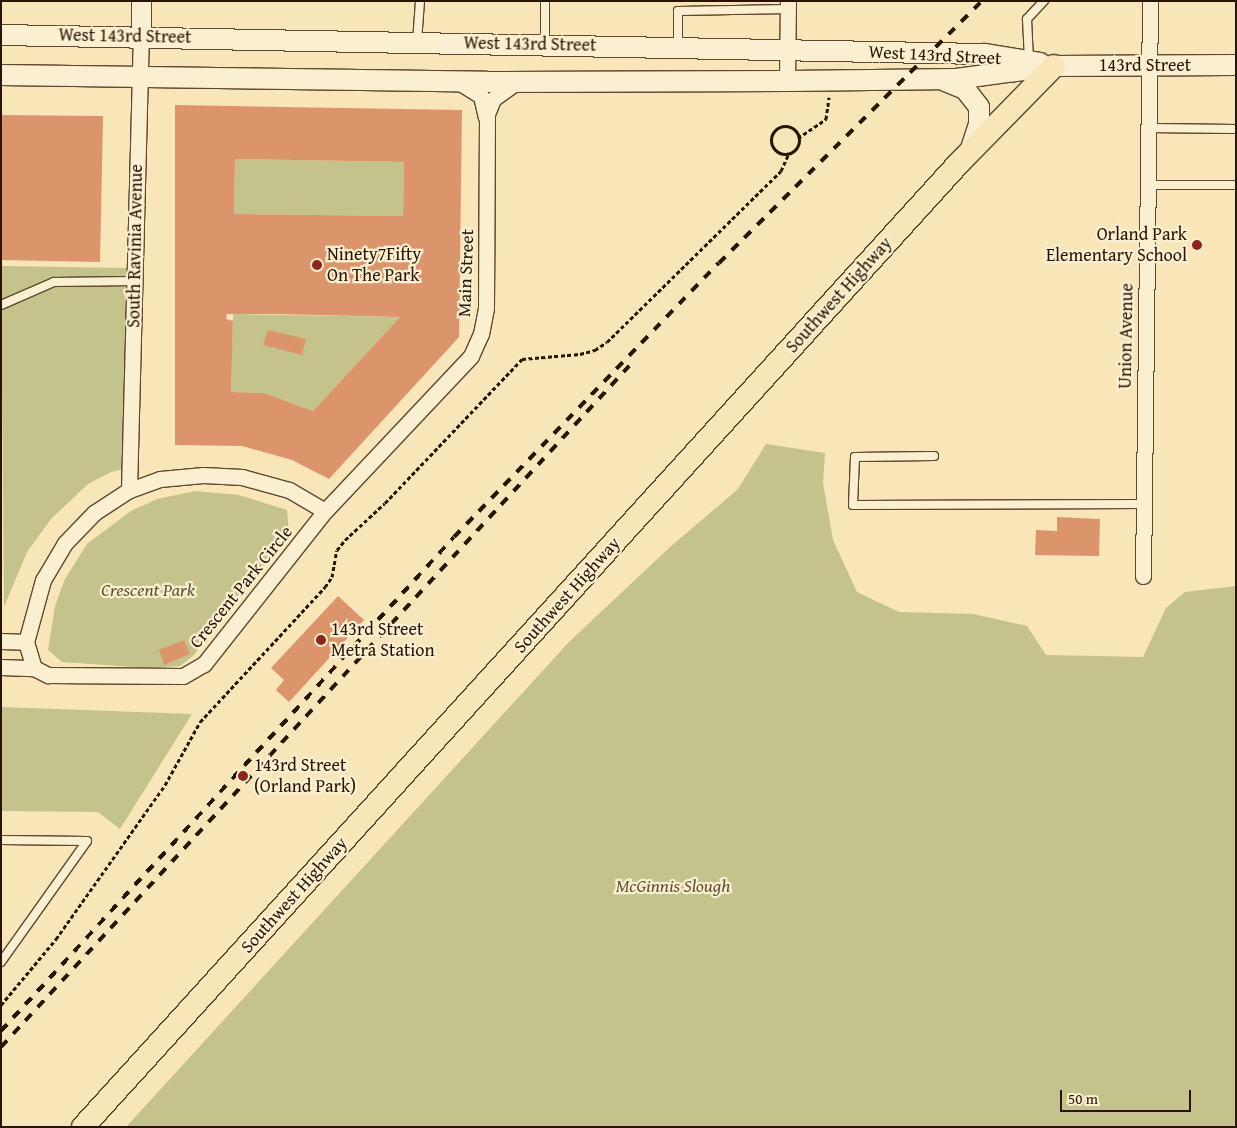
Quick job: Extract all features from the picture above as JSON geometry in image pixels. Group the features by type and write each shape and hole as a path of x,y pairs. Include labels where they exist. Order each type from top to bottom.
{"main road":[{"name":"West 143rd Street","path":"1,35 141,36 986,54 1029,66"},
{"name":"143rd Street","path":"1054,66 1236,64"},
{"name":"West 143rd Street","path":"1,75 518,82 788,81 931,78 1029,66 1054,66"},
{"name":"Southwest Highway","path":"82,1127 970,151 1054,66"},
{"path":"931,78 959,85 971,94 979,108 979,124 970,151"}],"street":[{"name":"South Ravinia Avenue","path":"129,490 141,1"},
{"name":"Union Avenue","path":"1143,576 1142,504 1150,1"},
{"path":"788,5 788,81"},
{"path":"449,81 468,86 481,96 487,121"},
{"name":"Main Street","path":"326,511 471,356 481,334 486,308 487,121 493,99 501,90 518,82"},
{"path":"34,668 26,642 43,580 65,542 94,513 129,490 160,479 202,475 242,477 289,490 326,511"},
{"name":"Crescent Park Circle","path":"1,668 34,668 48,675 183,676 204,664 326,511"},
{"path":"1,641 26,642"}],"lane":[{"path":"417,42 420,1"},
{"path":"544,44 545,1"},
{"path":"1029,66 1027,19 1044,1"},
{"path":"678,47 678,11 788,5"},
{"path":"1148,128 1236,129"},
{"path":"1148,185 1236,185"},
{"path":"1,306 54,282 134,282"},
{"path":"934,456 855,457 853,505 1142,504"},
{"path":"1,840 87,842 3,957"}],"path":[{"path":"798,138 826,119 829,80"},
{"path":"1,1005 51,946 166,785 200,722 326,587 332,577 337,550 345,540 386,503 522,359 580,354 595,350 607,342 781,170 789,153 796,147 798,138 794,130 786,126 774,132 771,140 774,148 781,153 789,153"}],"green space":[{"path":"235,159 404,162 403,216 234,214"},
{"path":"1,266 128,268 124,469 111,472 88,484 51,519 27,552 4,607"},
{"path":"233,314 400,317 313,411 264,393 231,392"},
{"name":"McGinnis Slough","path":"766,444 825,453 823,483 833,540 857,592 899,612 973,614 1027,626 1046,655 1143,657 1166,608 1185,592 1236,586 1236,1127 126,1127 569,642 669,548 738,489"},
{"name":"Crescent Park","path":"195,491 239,495 287,510 289,533 194,655 180,666 149,668 62,662 48,650 55,606 65,579 87,544 131,511 157,499"},
{"path":"1,707 192,714 120,829 98,812 1,811"}],"building":[{"name":"Ninety7Fifty On The Park","path":"175,105 462,110 459,337 329,479 292,460 242,446 175,445","holes":["235,159 404,162 403,216 234,214","227,314 273,314 400,317 313,411 264,393 231,392 233,321 226,319"]},
{"path":"1,115 103,116 100,262 1,260"},
{"path":"268,330 306,339 302,355 263,345"},
{"path":"1057,517 1100,519 1099,556 1035,555 1036,530 1057,531"},
{"name":"143rd Street Metra Station","path":"338,596 364,620 289,702 276,690 284,680 271,668"},
{"path":"184,640 190,654 164,665 159,650"}],"railway":[{"path":"1,1031 454,537 719,263 982,1"},
{"path":"1,1047 630,365"}],"place":[{"name":"Orland Park Elementary School","path":"1197,245"},
{"name":"Ninety7Fifty On The Park","path":"317,265"},
{"name":"143rd Street Metra Station","path":"321,640"},
{"name":"143rd Street (Orland Park)","path":"243,776"}]}
